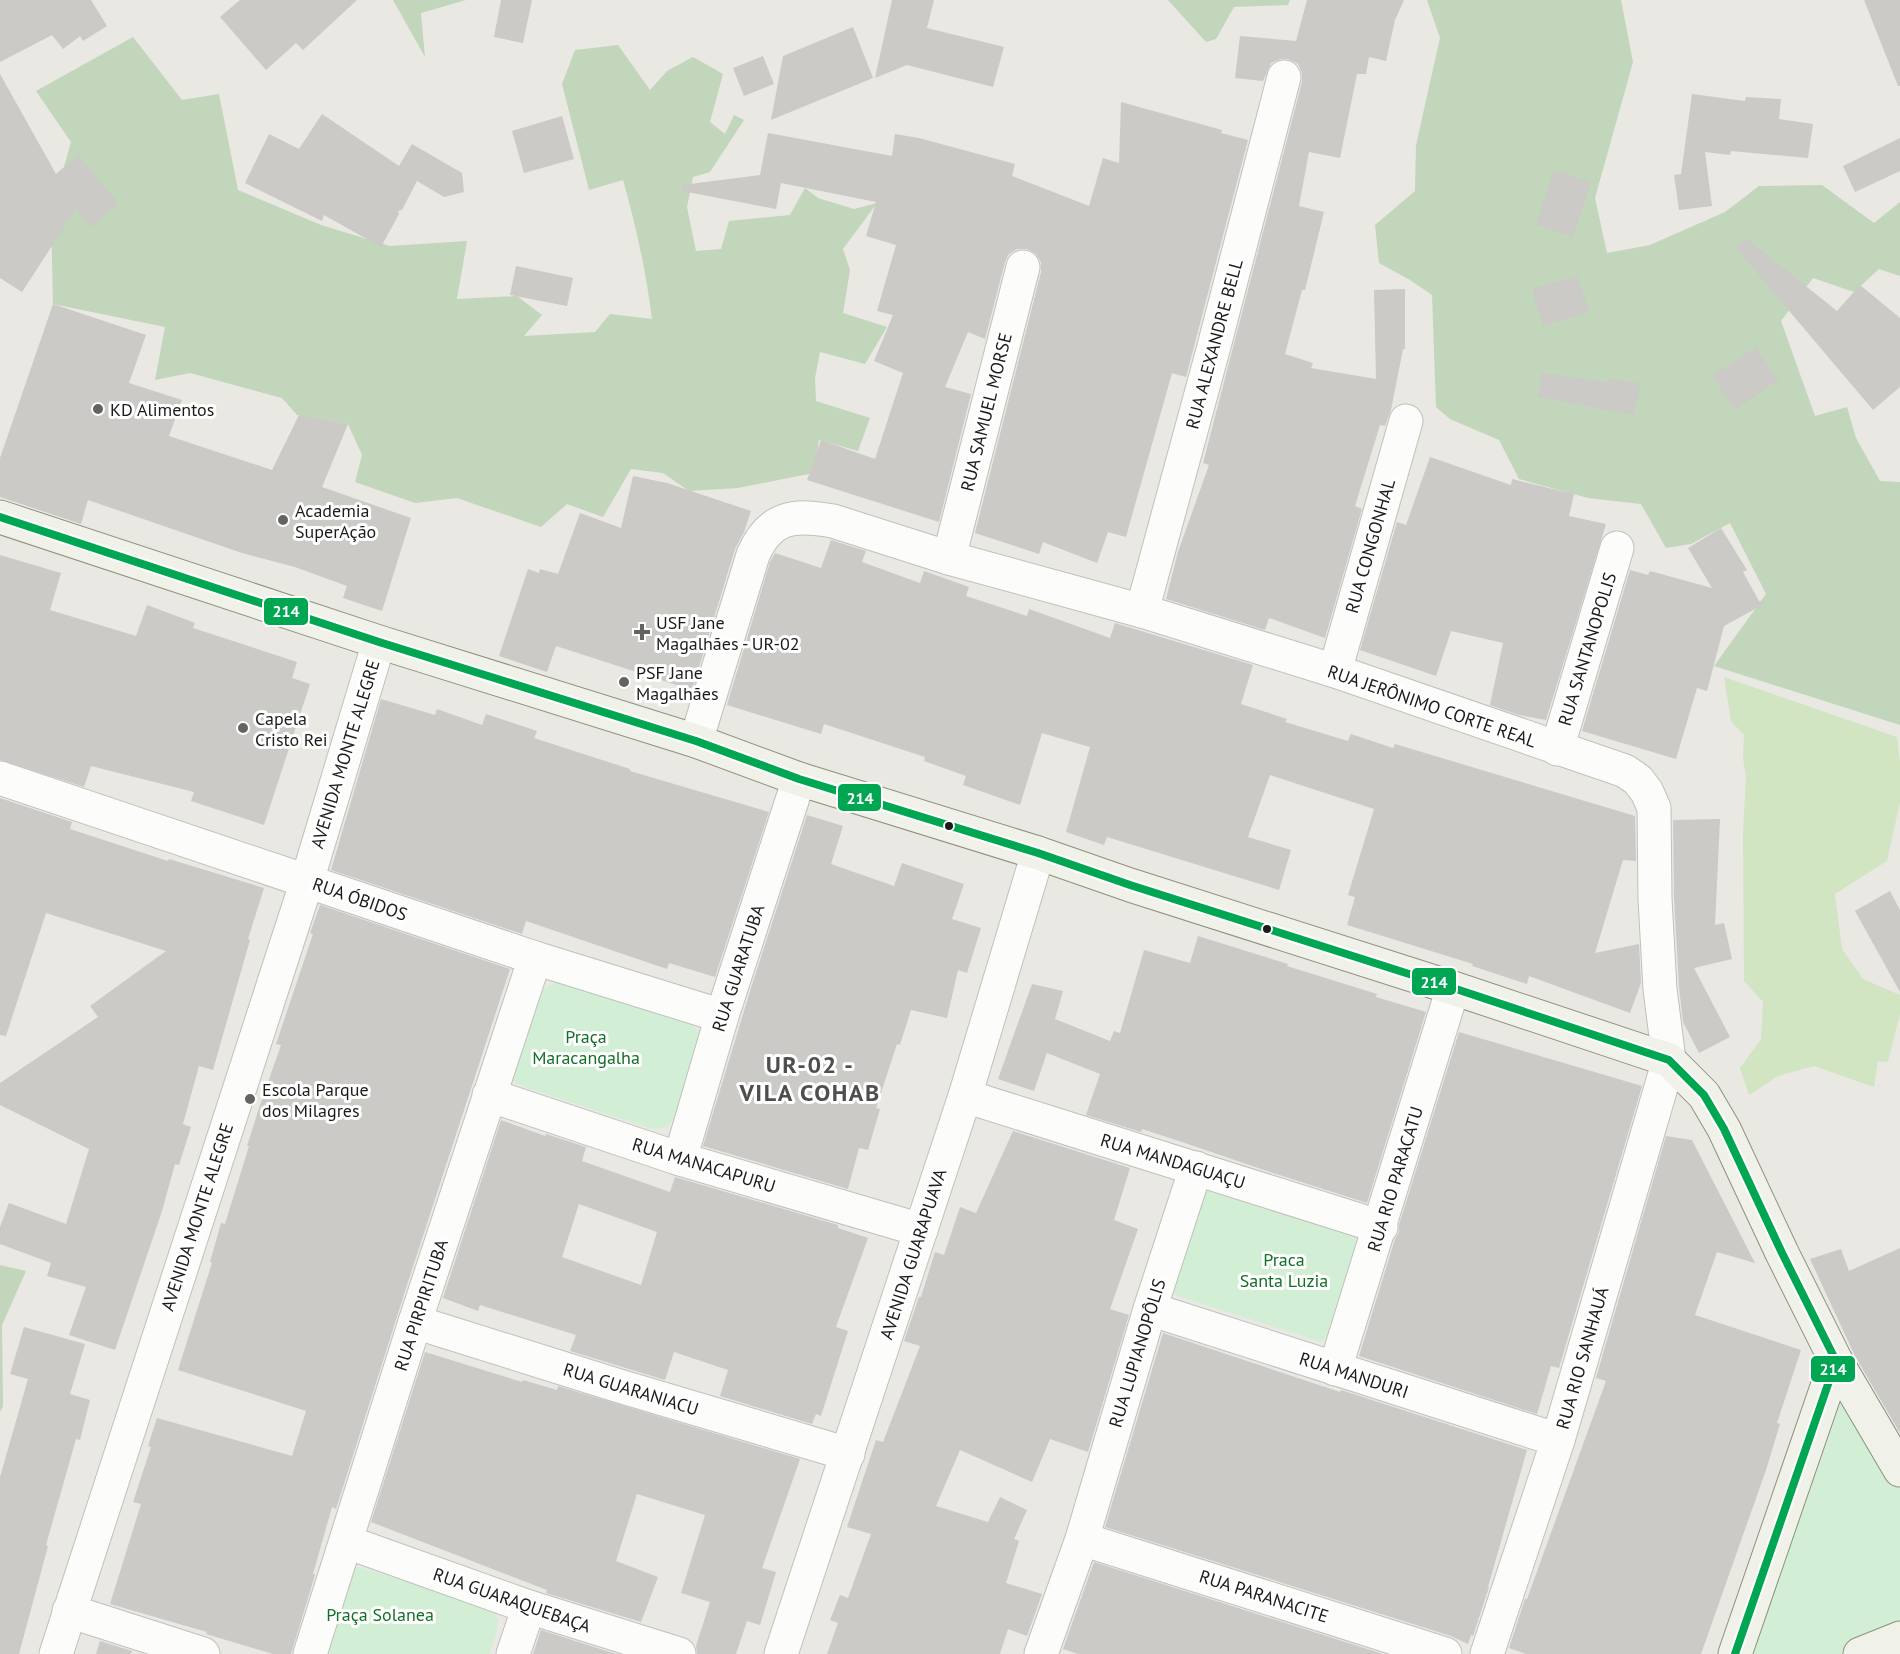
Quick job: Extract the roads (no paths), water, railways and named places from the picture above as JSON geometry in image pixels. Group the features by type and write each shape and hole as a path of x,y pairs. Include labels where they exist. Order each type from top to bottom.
{"main road":[{"path":"2,523 696,741 800,778 1038,853 1670,1060 1704,1095 1724,1129 1836,1361 1900,1470"},
{"path":"1736,1654 1836,1361"},
{"path":"1860,1654 1900,1638"}],"street":[{"name":"RUA ALEXANDRE BELL","path":"1142,611 1284,77"},
{"name":"RUA SAMUEL MORSE","path":"950,558 1023,267"},
{"name":"RUA CONGONHAL","path":"1335,671 1406,421"},
{"name":"RUA JERÔNIMO CORTE REAL","path":"696,741 753,555 766,531 777,522 800,517 833,521 950,558 1142,611 1335,671 1626,771 1638,780 1647,792 1653,808 1654,899 1659,978 1670,1060"},
{"name":"RUA SANTANOPOLIS","path":"1557,749 1617,548"},
{"name":"AVENIDA MONTE ALEGRE","path":"56,1654 307,881 379,642"},
{"name":"RUA ÓBIDOS","path":"0,778 535,958 722,1016"},
{"name":"RUA GUARATUBA","path":"680,1159 722,1016 800,778"},
{"name":"AVENIDA GUARAPUAVA","path":"782,1654 965,1096 1038,853"},
{"name":"RUA PIRPIRITUBA","path":"310,1654 415,1322 535,958"},
{"name":"RUA RIO PARACATU","path":"1335,1369 1381,1227 1453,988"},
{"name":"RUA RIO SANHAUÁ","path":"1487,1654 1558,1440 1670,1060"},
{"name":"RUA MANACAPURU","path":"489,1095 680,1159 921,1230"},
{"name":"RUA MANDAGUAÇU","path":"965,1096 1381,1227"},
{"name":"RUA LUPIANOPÔLIS","path":"1041,1654 1082,1539 1150,1309 1196,1168"},
{"name":"RUA MANDURI","path":"1150,1309 1558,1440"},
{"name":"RUA GUARANIACU","path":"415,1322 848,1454"},
{"name":"RUA PARANACITE","path":"1082,1539 1445,1654"},
{"name":"RUA GUARAQUEBAÇA","path":"347,1542 529,1607 679,1654"},
{"path":"513,1654 529,1607"},
{"path":"69,1611 203,1654"}],"place":[{"name":"KD Alimentos","path":"98,409"},
{"name":"Academia SuperAção","path":"283,520"},
{"name":"USF Jane Magalhães - UR-02","path":"642,632"},
{"name":"PSF Jane Magalhães","path":"624,682"},
{"name":"Capela Cristo Rei","path":"243,728"},
{"name":"Escola Parque dos Milagres","path":"250,1099"}],"district":[{"name":"UR-02 - VILA COHAB","path":"810,1078"}],"park label":[{"name":"Praça Maracangalha","path":"586,1046"},
{"name":"Praca Santa Luzia","path":"1284,1269"},
{"name":"Praça Solanea","path":"380,1614"}]}
